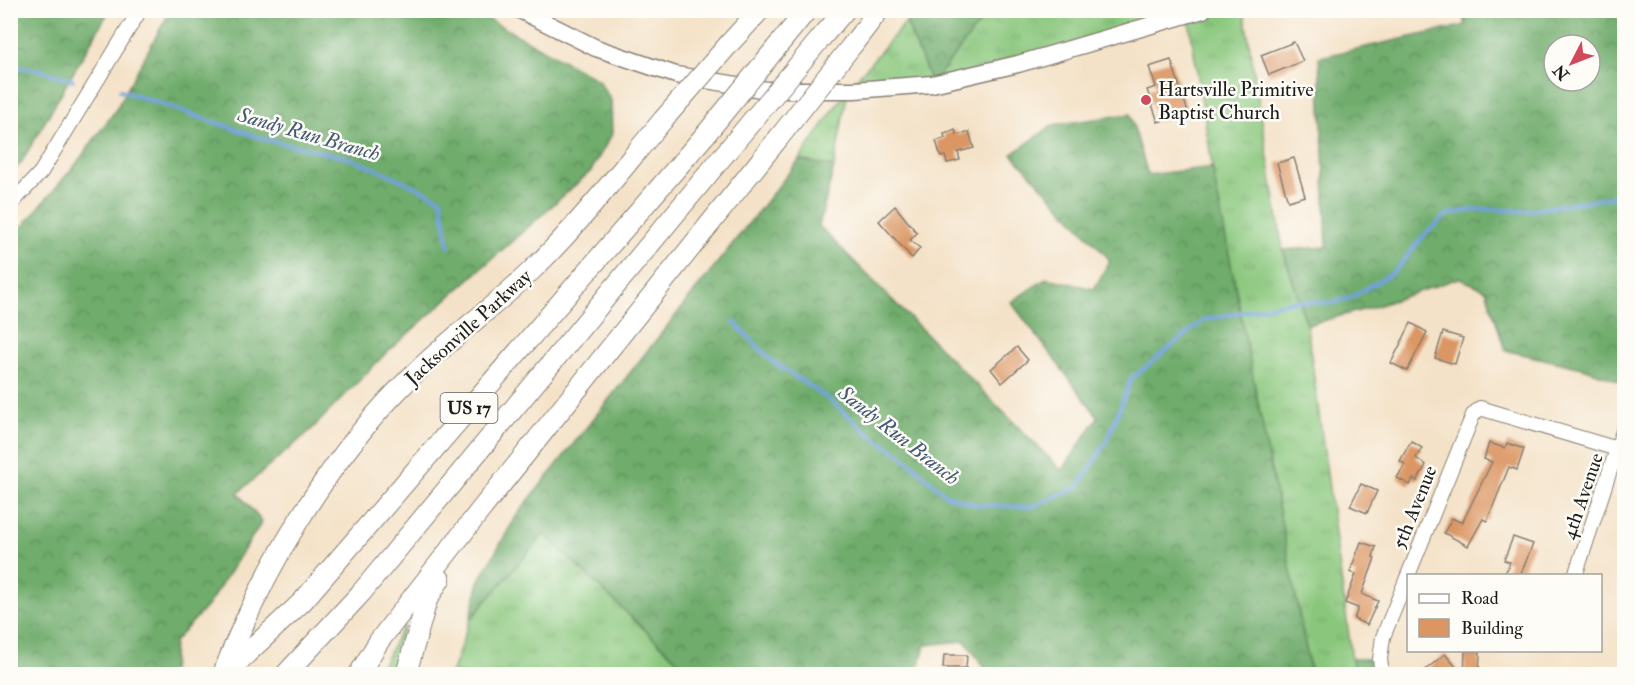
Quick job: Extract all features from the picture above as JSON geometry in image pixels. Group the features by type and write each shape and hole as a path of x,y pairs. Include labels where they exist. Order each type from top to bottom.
{"highway":[{"name":"Jacksonville Parkway","path":"224,675 242,623 293,533 363,429 402,385 532,271 760,10"},
{"name":"US 17","path":"224,675 309,593 706,134 807,10"},
{"name":"US 17","path":"286,675 397,551 845,10"},
{"path":"359,675 379,641 479,512 879,10"},
{"path":"406,675 427,600 479,512"}],"main road":[{"path":"520,10 596,48 676,75 767,90 855,90 932,84 1018,64 1203,10"}],"street":[{"path":"10,205 41,172 140,10"},
{"name":"5th Avenue","path":"1408,574 1473,415 1480,408 1622,450"},
{"name":"4th Avenue","path":"1576,574 1622,450 1624,428"},
{"name":"5th Avenue","path":"1382,675 1380,659 1383,638 1407,577"}],"green space":[{"path":"11,10 109,11 21,163 11,173"},
{"path":"170,11 474,11 598,80 611,100 612,134 591,171 384,355 311,430 238,493 262,522 208,605 174,642 172,674 11,674 11,240 76,164 115,111"},
{"path":"915,11 989,11 932,84 906,22"},
{"path":"989,11 1244,11 1283,250 1307,325 1354,674 1311,674 1221,220 1188,15 1018,64 932,84 848,90 834,167 799,160 847,90 906,22 932,83"},
{"path":"1461,11 1624,11 1624,383 1586,369 1505,350 1486,290 1459,278 1377,306 1307,325 1283,250 1327,247 1319,57 1466,25"},
{"path":"1130,114 1148,175 1212,167 1311,674 1234,674 1233,672 1227,674 989,674 965,641 925,645 917,674 691,674 544,534 470,620 479,581 517,515 799,160 834,167 819,226 1062,471 1098,417 1011,302 1047,278 1094,289 1110,260 1012,154 1053,125"},
{"path":"544,533 691,674 451,674 470,620"},
{"path":"404,624 397,674 378,674"},
{"path":"1352,659 1380,659 1382,674 1354,674"}],"building":[{"path":"1294,42 1303,61 1269,75 1261,55"},
{"path":"1171,60 1188,112 1158,122 1147,90 1156,87 1149,67"},
{"path":"955,130 957,135 969,132 974,148 958,152 960,160 947,163 945,156 941,157 936,141 945,138 944,134"},
{"path":"1294,158 1305,196 1288,201 1277,163"},
{"path":"895,206 917,233 910,240 920,248 912,258 879,221"},
{"path":"1411,323 1427,332 1407,371 1391,363"},
{"path":"1443,332 1463,338 1455,364 1435,358"},
{"path":"1017,347 1028,360 1002,383 991,369"},
{"path":"1411,441 1422,448 1416,458 1426,465 1417,481 1413,479 1410,485 1397,478 1405,464 1400,461"},
{"path":"1489,443 1505,448 1507,443 1524,449 1517,470 1509,467 1487,521 1483,519 1468,546 1444,533 1452,518 1462,523 1492,462 1484,459"},
{"path":"1361,484 1377,491 1367,513 1350,506"},
{"path":"1513,537 1533,544 1521,574 1505,574 1510,562 1504,560"},
{"path":"1361,542 1376,547 1373,557 1375,558 1362,594 1378,601 1367,625 1354,619 1358,608 1345,603 1356,574 1350,572"},
{"path":"1465,652 1480,652 1479,675 1464,675"},
{"path":"1445,654 1457,668 1449,675 1419,675"},
{"path":"944,655 967,655 966,668 943,668"}],"waterway":[{"name":"Sandy Run Branch","path":"10,66 36,69 73,80"},
{"name":"Sandy Run Branch","path":"120,90 264,139 348,158 441,199 449,247"},
{"name":"Sandy Run Branch","path":"734,322 772,361 827,398 873,437 900,454 946,495 977,505 1031,507 1078,487 1107,441 1131,379 1204,320 1293,301 1332,303 1352,297 1395,271 1425,234 1448,214 1482,209 1526,211 1624,195"}],"place":[{"name":"Hartsville Primitive Baptist Church","path":"1146,100"}]}
